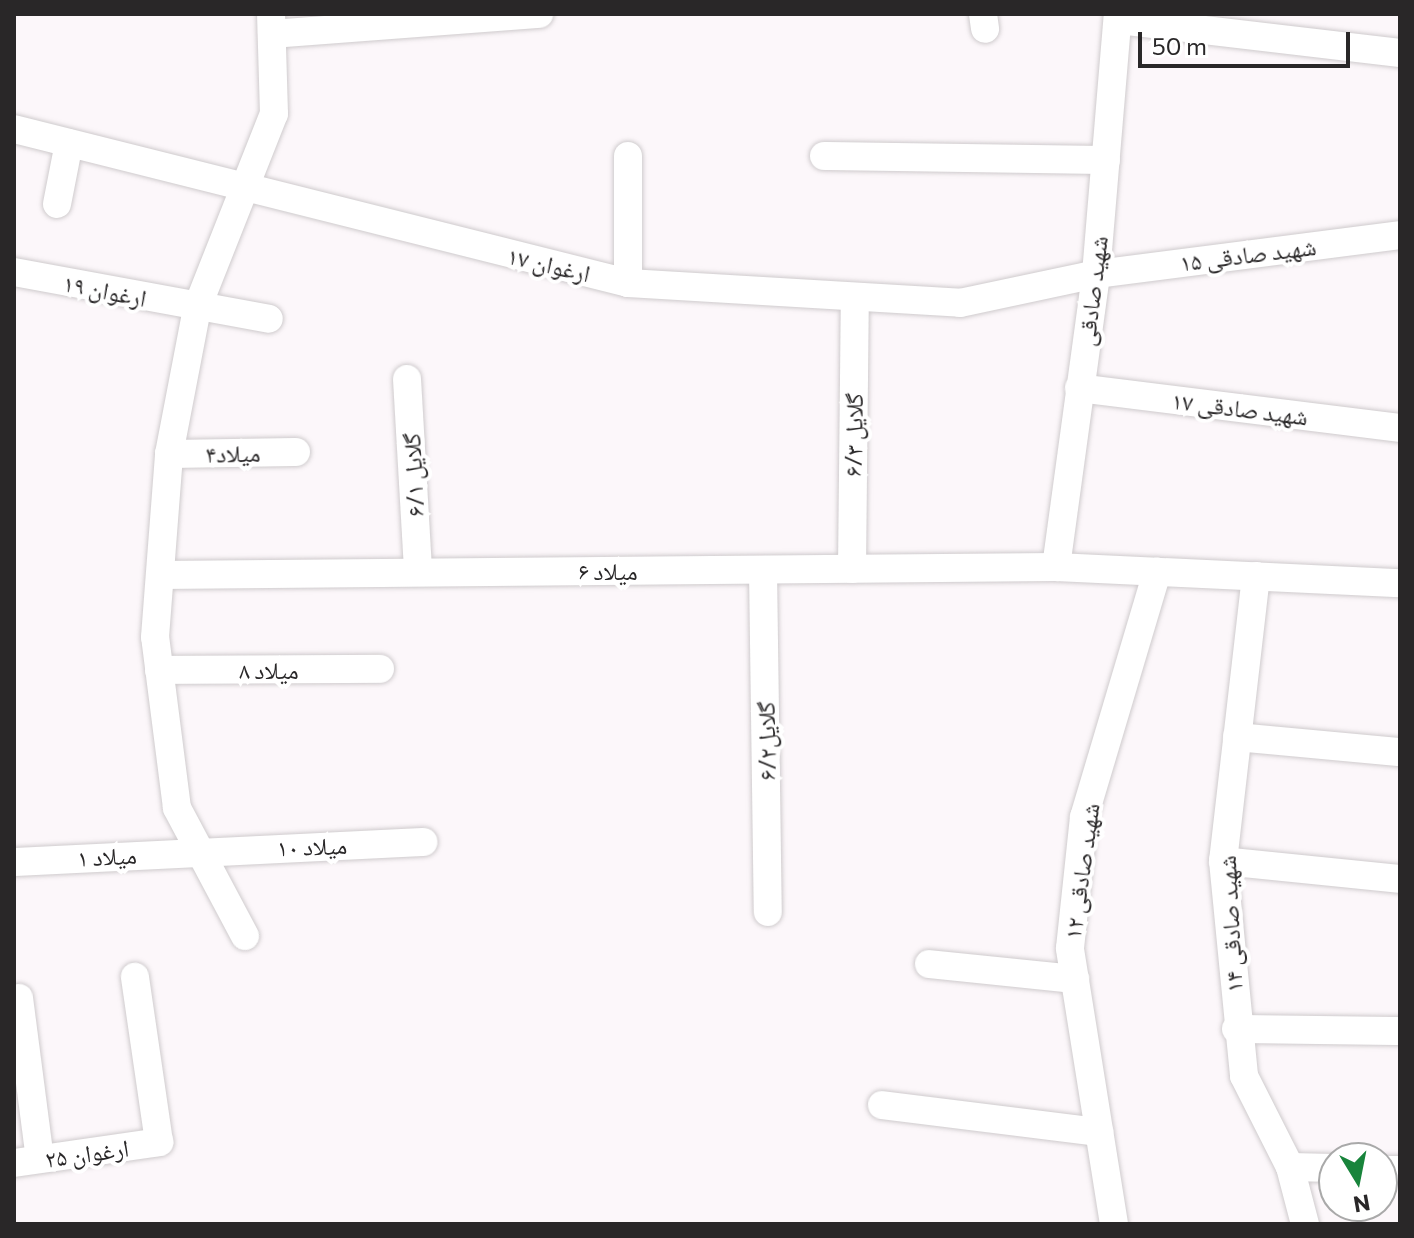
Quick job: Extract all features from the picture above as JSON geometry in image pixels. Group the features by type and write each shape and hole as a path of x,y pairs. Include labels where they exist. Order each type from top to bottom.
{"street":[{"path":"245,936 177,808 159,670 160,575 169,454 197,308 274,114 271,24 539,14"},
{"path":"1118,17 1400,53"},
{"name":"شهید صادقی","path":"1056,567 1096,274 1118,17"},
{"name":"ارغوان ۱۷","path":"14,129 245,191 628,283 855,300 960,303 1096,274"},
{"path":"57,204 69,143"},
{"path":"628,156 628,283"},
{"path":"824,156 1106,160"},
{"name":"شهید صادقی ۱۵","path":"1096,274 1400,235"},
{"name":"ارغوان ۱۹","path":"14,272 269,319"},
{"name":"گلایل ۶/۳","path":"852,569 855,300"},
{"name":"گلایل ۶/۱","path":"407,379 418,572"},
{"name":"شهید صادقی ۱۷","path":"1079,388 1400,428"},
{"name":"میلاد۴","path":"169,454 296,452"},
{"name":"میلاد ۶","path":"160,575 1056,567 1400,583"},
{"name":"گلایل۶/۲","path":"763,570 768,912"},
{"name":"شهید صادقی ۱۲","path":"1114,1224 1070,948 1084,817 1157,572"},
{"name":"شهید صادقی ۱۴","path":"1256,576 1223,861 1236,1029 1244,1076 1290,1167 1305,1224"},
{"name":"میلاد ۸","path":"159,670 380,669"},
{"path":"1237,737 1400,752"},
{"name":"میلاد ۱۰","path":"200,851 424,842"},
{"name":"میلاد ۱","path":"14,862 200,851"},
{"path":"1223,861 1400,879"},
{"path":"929,964 1075,979"},
{"name":"ارغوان ۲۵","path":"27,1161 159,1142 135,977"},
{"path":"19,998 27,1161"},
{"path":"1236,1029 1400,1031"},
{"path":"882,1105 1099,1132"},
{"path":"1290,1167 1318,1168"}]}
